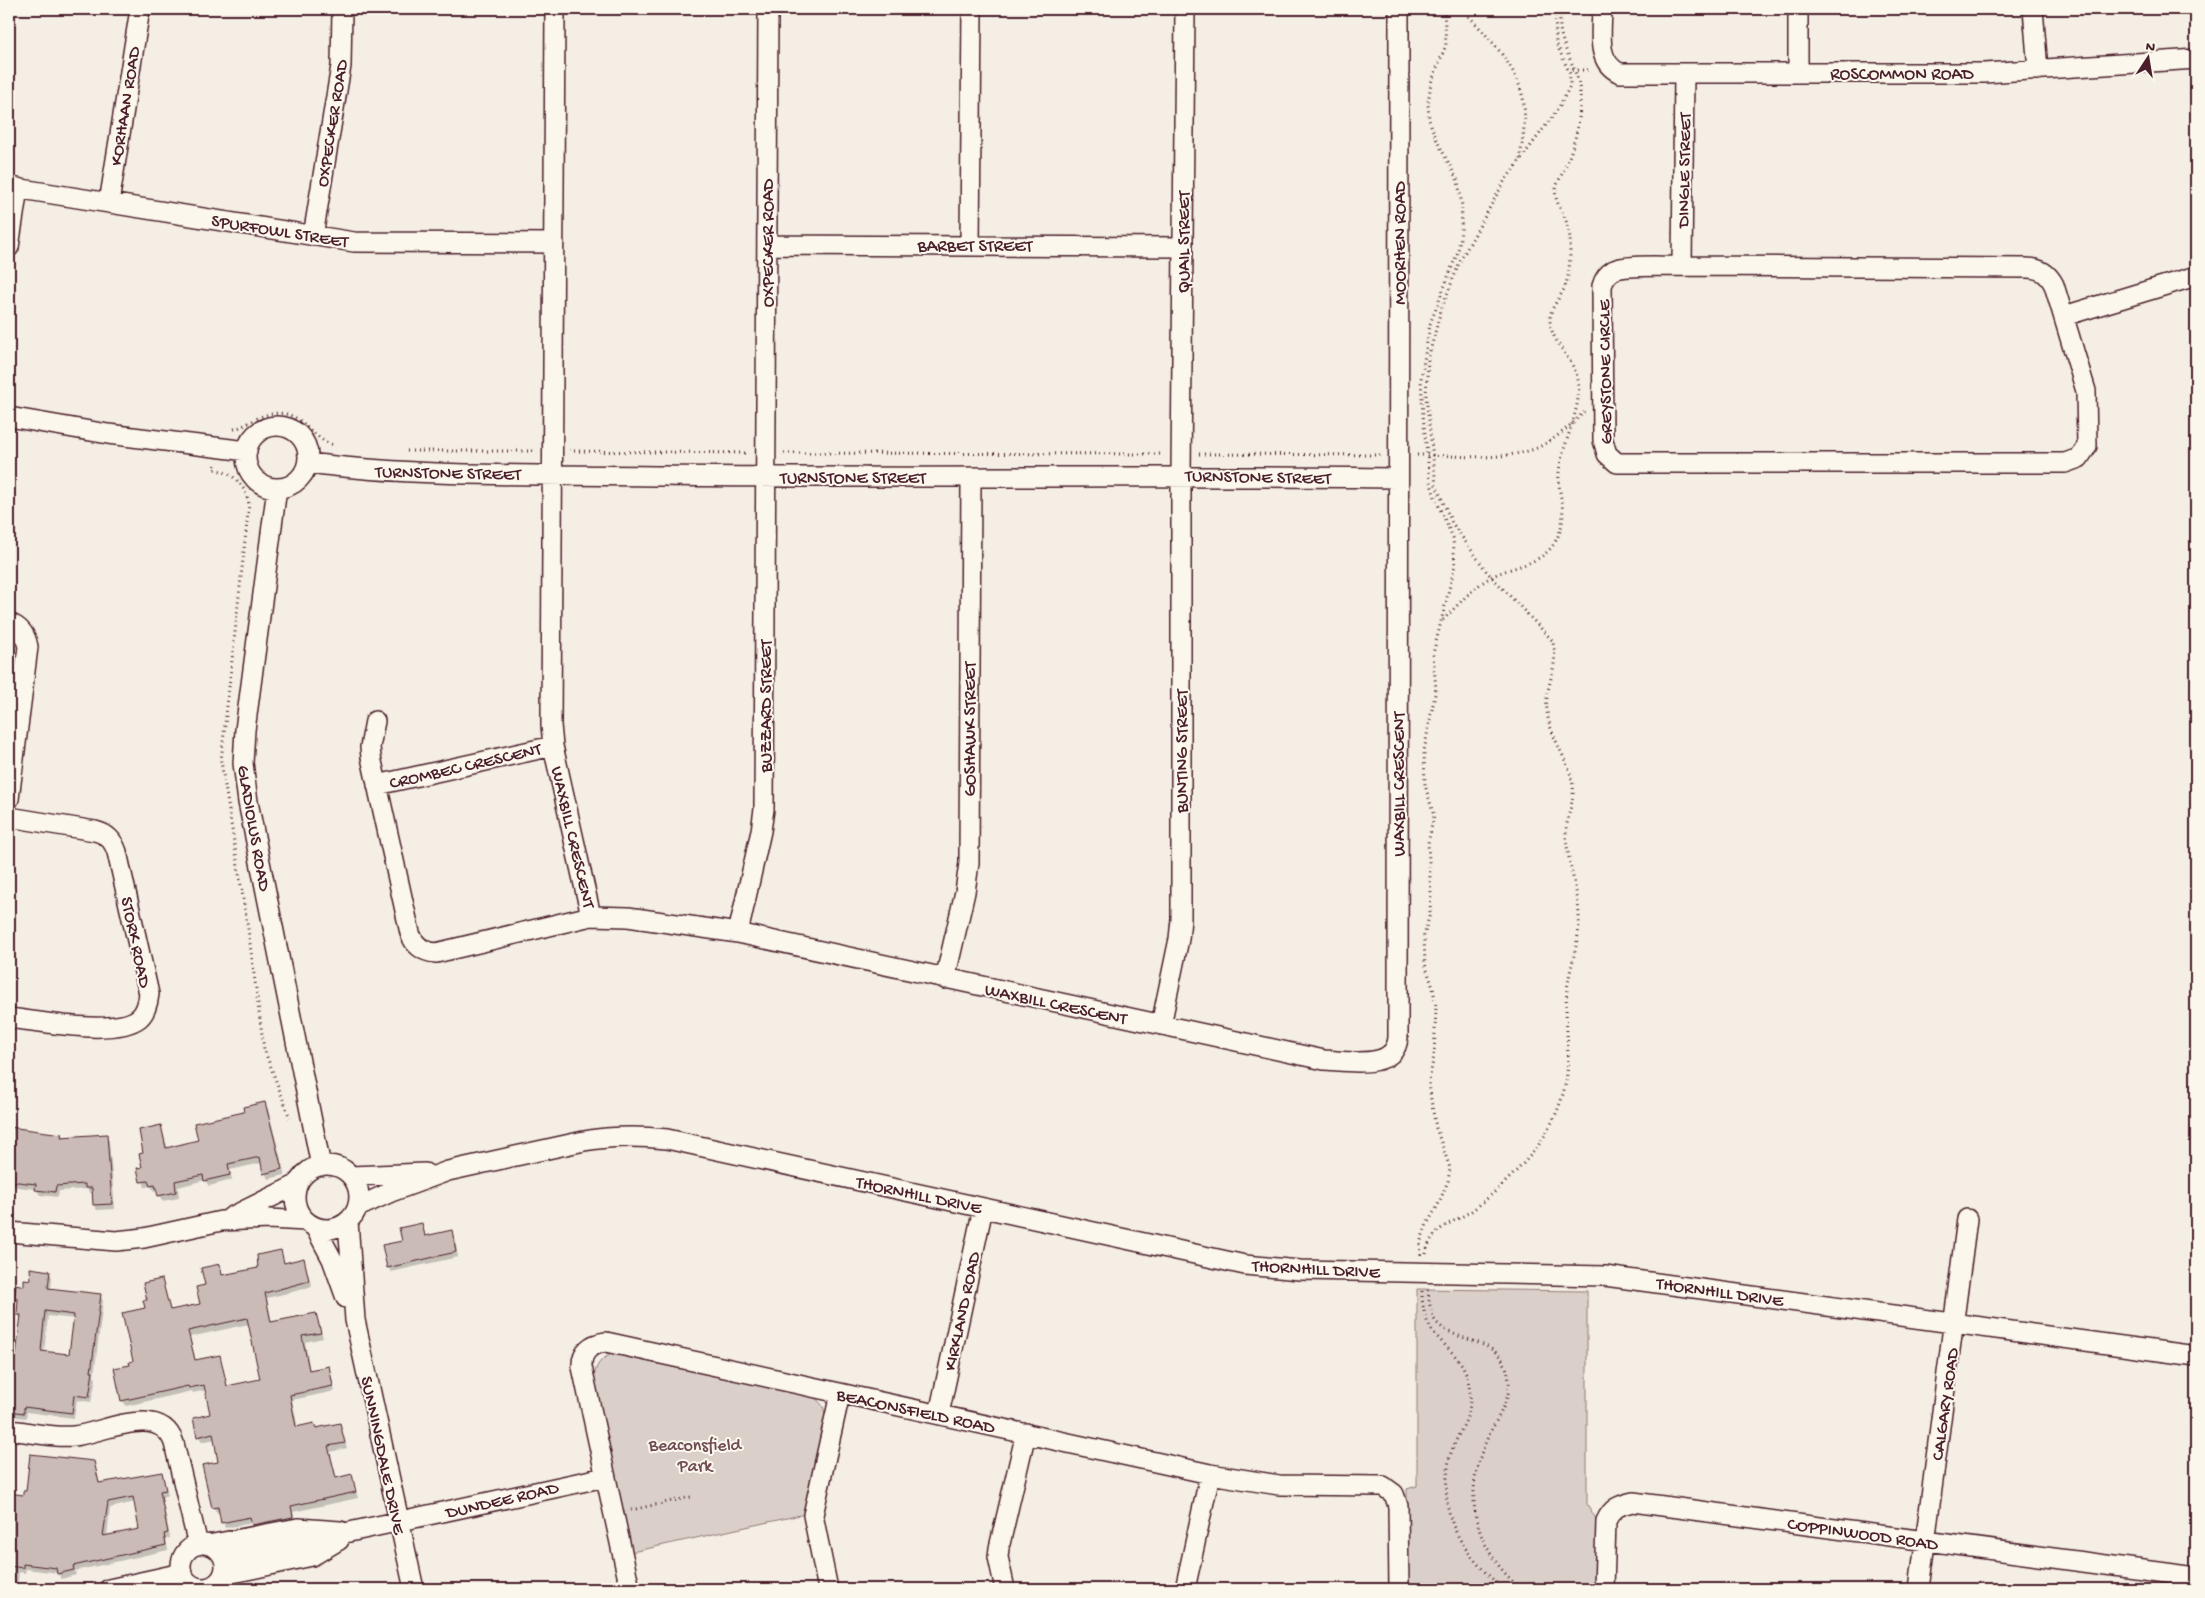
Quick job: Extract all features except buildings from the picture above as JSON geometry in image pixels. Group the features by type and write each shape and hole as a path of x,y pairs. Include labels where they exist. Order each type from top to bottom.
{"street":[{"name":"KORHAAN ROAD","path":"109,203 140,9"},
{"name":"OXPECKER ROAD","path":"313,236 341,66 342,9"},
{"name":"WAXBILL CRESCENT","path":"556,9 551,725 553,746 591,916 628,917 738,933 1324,1060 1382,1060 1390,1055 1397,1045 1398,478"},
{"name":"OXPECKER ROAD","path":"766,477 768,9"},
{"path":"970,245 972,9"},
{"name":"QUAIL STREET","path":"1181,475 1184,9"},
{"name":"MOORHEN ROAD","path":"1398,478 1399,9"},
{"name":"ROSCOMMON ROAD","path":"1602,9 1602,53 1609,66 1620,72 1985,73 2196,59"},
{"path":"1798,9 1798,73"},
{"path":"2033,9 2038,70"},
{"name":"DINGLE STREET","path":"1682,266 1684,73"},
{"name":"SPURFOWL STREET","path":"13,188 354,242 554,243"},
{"path":"9,247 13,188"},
{"name":"BARBET STREET","path":"768,245 1183,247"},
{"name":"GREYSTONE CIRCLE","path":"1682,266 2034,268 2040,270 2051,279 2086,391 2087,446 2079,458 2070,463 1624,464 1612,460 1604,448 1602,286 1604,280 1611,272 1622,268 1682,266"},
{"path":"2064,316 2196,276"},
{"path":"9,417 108,434 247,451"},
{"path":"278,426 288,428 298,434 308,452 308,463 304,473 297,481 277,488 266,486 250,472 247,462 247,451 251,441 258,433 267,428 278,426"},
{"name":"TURNSTONE STREET","path":"308,463 368,470 476,474 970,478 1181,475 1398,478"},
{"name":"BUNTING STREET","path":"1161,1025 1179,939 1180,919 1181,475"},
{"name":"BUZZARD STREET","path":"738,933 761,831 764,809 766,477"},
{"name":"GOSHAWK STREET","path":"946,979 965,892 969,863 970,478"},
{"name":"GLADIOLUS ROAD","path":"277,488 245,730 243,762 248,802 321,1166"},
{"path":"9,623 19,628 24,634 28,647 9,800"},
{"name":"CROMBEC CRESCENT","path":"375,722 370,747 410,933 414,943 424,950 436,953 591,916"},
{"name":"CROMBEC CRESCENT","path":"377,785 553,746"},
{"name":"STORK ROAD","path":"9,817 95,831 102,833 112,841 117,852 149,994 143,1014 134,1021 119,1025 90,1027 9,1018"},
{"name":"THORNHILL DRIVE","path":"353,1214 391,1192 448,1171 606,1137 645,1137 677,1142 1245,1265 1300,1270 1605,1276 2196,1356"},
{"path":"9,1232 116,1241 144,1238 220,1222 269,1219 310,1224 324,1229 335,1228 353,1214 359,1196 357,1185 343,1169 332,1165 321,1166 308,1172 298,1184 220,1222"},
{"name":"THORNHILL DRIVE","path":"351,1176 448,1171"},
{"path":"298,1184 295,1194 296,1204 300,1213 310,1224"},
{"name":"KIRKLAND ROAD","path":"939,1414 983,1208"},
{"name":"SUNNINGDALE DRIVE","path":"353,1214 355,1320"},
{"name":"CALGARY ROAD","path":"1919,1589 1967,1219"},
{"name":"SUNNINGDALE DRIVE","path":"310,1224 332,1259 355,1320 414,1589"},
{"name":"BEACONSFIELD ROAD","path":"630,1589 582,1367 584,1353 597,1343 620,1344 1210,1474 1267,1484 1375,1484 1390,1489 1398,1506 1399,1589"},
{"path":"828,1589 813,1515 840,1394"},
{"path":"9,1430 73,1436 143,1420 158,1424 170,1434 174,1443 203,1545"},
{"path":"1005,1589 998,1557 1026,1434"},
{"path":"1185,1589 1210,1474"},
{"name":"DUNDEE ROAD","path":"223,1567 351,1533 605,1477"},
{"name":"COPPINWOOD ROAD","path":"1604,1589 1606,1521 1610,1512 1618,1506 1633,1502 2196,1577"},
{"path":"203,1545 217,1550 223,1567 215,1585 207,1589 198,1588 190,1584 182,1573 181,1562 185,1553 203,1545 298,1528 319,1528 351,1533"},
{"path":"109,1589 182,1573"}],"path":[{"path":"1444,9 1446,45 1431,82 1428,103 1429,120 1437,141 1458,182 1462,206 1461,223 1458,251 1430,324 1420,379 1427,455 1436,500 1453,538 1455,565 1443,621 1433,654 1436,689 1424,751 1425,785 1434,816 1428,843 1431,894 1430,913 1424,936 1425,964 1433,988 1436,1007 1434,1056 1429,1081 1430,1100 1436,1128 1450,1168 1448,1181 1420,1243 1431,1312 1437,1323 1490,1348 1496,1352 1506,1366 1509,1383 1504,1405 1488,1436 1478,1462 1473,1487 1474,1511 1493,1558 1509,1579 1520,1589"},
{"path":"1462,9 1502,54 1515,75 1523,98 1524,119 1520,161"},
{"path":"1503,1589 1465,1550 1447,1508 1446,1491 1450,1457 1469,1417 1471,1399 1468,1378 1457,1356 1434,1334 1424,1314 1424,1272 1427,1244 1439,1230 1472,1210 1527,1161 1542,1140 1560,1103 1567,1073 1566,991 1579,934 1579,915 1566,832 1573,786 1551,730 1547,710 1547,695 1555,663 1556,650 1552,640 1492,577 1452,523 1436,485 1426,396 1428,359 1440,310 1460,261 1480,223 1520,161 1558,109 1570,86 1570,74 1556,43 1555,9"},
{"path":"1443,621 1476,587 1492,577 1525,566 1546,554 1555,542 1562,524 1564,506 1559,486 1560,471 1578,393 1577,377 1569,359 1550,329 1550,317 1566,284 1570,252 1570,236 1555,192 1578,133 1580,113 1578,80 1564,50 1560,28 1562,9"},
{"path":"400,451 1495,456 1529,451 1550,441 1603,396"},
{"path":"228,430 244,426 268,414 284,414 300,420 320,439 340,447"},
{"path":"613,1514 691,1497"}],"green space":[{"path":"1417,1289 1587,1291 1587,1504 1596,1519 1596,1589 1407,1589 1407,1489 1417,1486"},
{"name":"Beaconsfield Park","path":"613,1354 811,1396 818,1400 824,1408 825,1420 805,1514 632,1552 594,1379 599,1363"}]}
